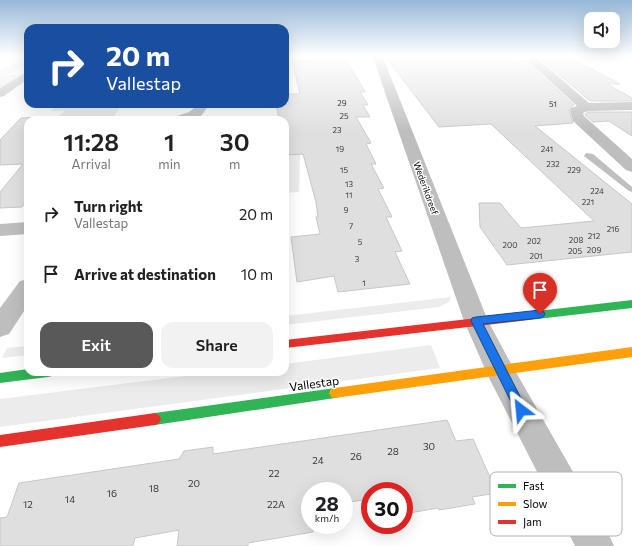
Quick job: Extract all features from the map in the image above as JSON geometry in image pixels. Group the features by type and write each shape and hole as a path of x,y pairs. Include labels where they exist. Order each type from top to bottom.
{"street":[{"path":"0,93 18,80"},
{"name":"Wederikdreef","path":"386,80 476,321 499,369 555,472"},
{"path":"557,80 586,106"},
{"path":"632,106 586,106 576,111 578,118 632,167"},
{"path":"190,116 198,113 201,108"},
{"path":"0,230 24,228"},
{"path":"0,327 24,293"},
{"path":"289,344 632,304"},
{"name":"Vallestap","path":"0,441 499,369 632,352"},
{"path":"0,378 24,375"},
{"name":"Wederikdreef","path":"590,536 595,546"}],"shaded area":[{"path":"0,80 12,80 0,88"},
{"path":"54,108 120,108 115,116 59,116 64,111 51,111"},
{"path":"301,122 299,192 289,193 289,123"},
{"path":"586,153 593,154 632,187 632,192 584,156"},
{"path":"451,297 449,302 439,307 289,325 289,316"},
{"path":"431,345 440,368 0,427 0,399 185,376 289,376 289,363"},
{"path":"24,346 24,355 2,358 7,348"}],"building":[{"path":"297,80 358,80 365,92 360,92 368,105 363,105 370,117 356,117 371,143 366,144 376,164 371,164 384,188 378,189 392,217 386,217 402,251 395,252 410,284 338,292 334,276 297,282 291,237 320,234 316,217 318,217 316,202 303,154 289,155 289,116 278,116 277,108 289,108 289,94 300,94"},
{"path":"403,80 547,80 574,105 569,111 573,123 535,126 632,204 632,252 507,265 480,227 479,203 500,203 521,228 594,221 491,124 439,127"},
{"path":"566,80 613,80 620,84 607,84 632,98 632,101 590,101"},
{"path":"588,112 632,112 632,136 609,121 593,122 585,115"},
{"path":"21,118 24,118 24,204 22,207 0,208 0,192 23,164 0,165 0,140"},
{"path":"447,420 456,441 473,439 490,477 490,494 472,497 475,504 413,512 413,482 361,482 361,500 353,502 353,482 301,482 301,534 248,543 248,546 177,546 179,530 135,538 133,546 0,546 0,518 7,517 19,483 179,459 184,451 213,447 213,454"}],"traffic: fast":[{"path":"529,316 632,304"},
{"path":"0,378 24,375"},
{"path":"155,419 335,393"}],"traffic: slow":[{"path":"335,393 632,352"}],"traffic: jam":[{"path":"289,344 529,316"},
{"path":"0,441 155,419"}],"route":[{"path":"521,410 476,321 540,314"}]}
